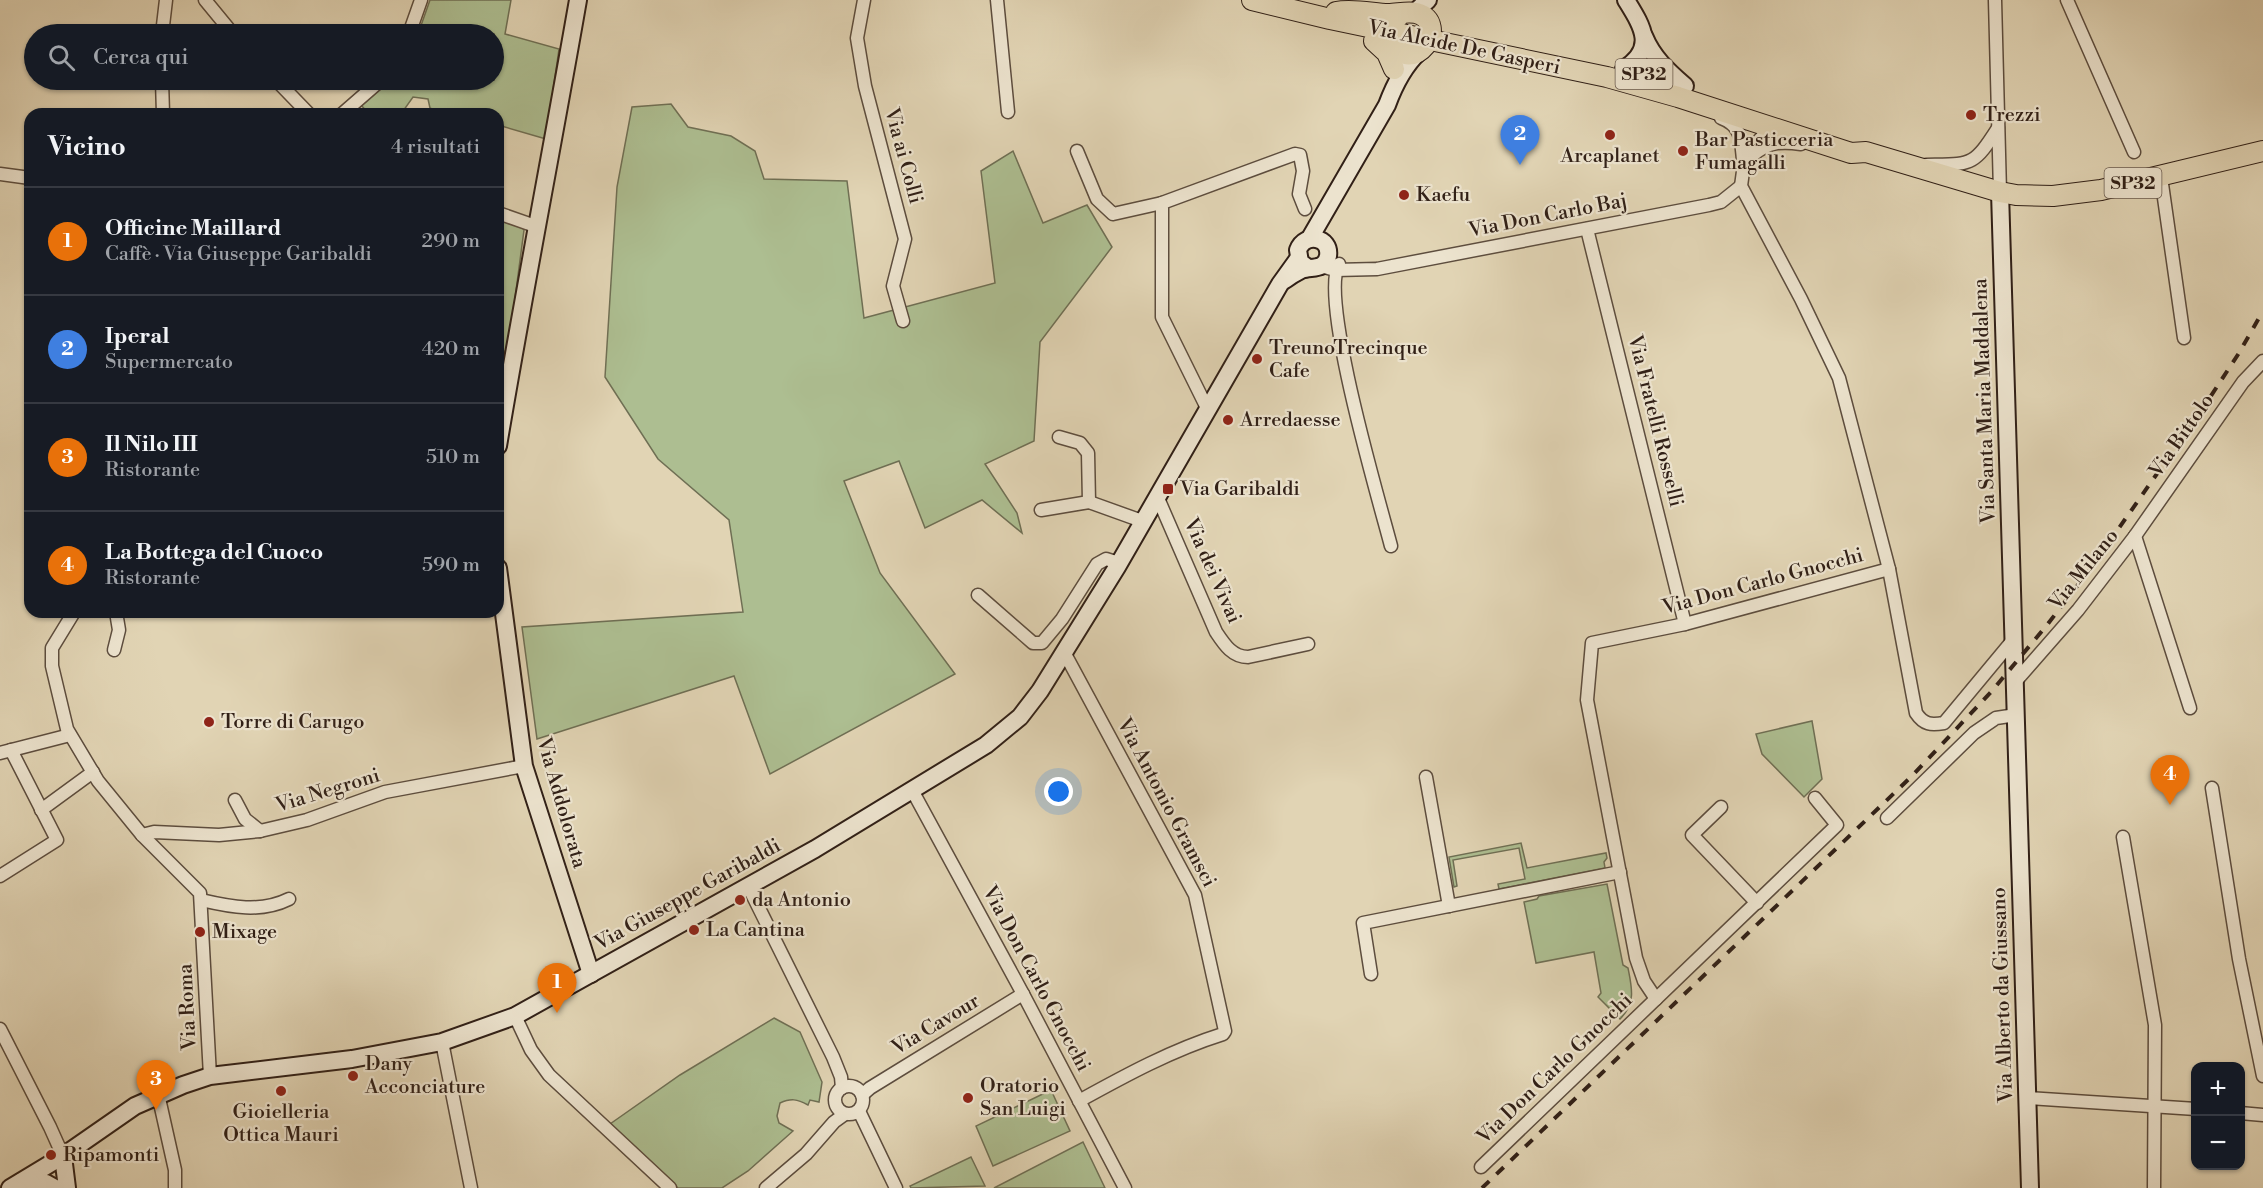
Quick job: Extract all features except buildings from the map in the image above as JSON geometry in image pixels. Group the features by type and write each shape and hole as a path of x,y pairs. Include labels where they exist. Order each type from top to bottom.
{"main road":[{"name":"Via Alcide De Gasperi","path":"1252,0 1330,16 1402,21 1426,41 1471,49 1480,47 1685,86 1855,148 2016,195 2064,195 2101,190 2263,151"},
{"name":"Via Alcide De Gasperi","path":"1260,0 1330,16"},
{"path":"1330,16 1337,27 1366,36 1378,44 1387,53 1393,79"},
{"path":"1402,21 1426,20 1426,41"},
{"name":"Via Alcide De Gasperi","path":"1426,41 1616,73 1783,136 1798,129 1833,141 1845,141 1855,148"}],"street":[{"path":"163,24 166,0"},
{"path":"205,0 225,24"},
{"path":"413,24 421,0"},
{"path":"505,363 538,227 578,0"},
{"name":"Via ai Colli","path":"864,0 857,38 865,86 904,239 892,286 903,321"},
{"path":"997,0 1008,112"},
{"path":"1626,0 1654,56 1685,86"},
{"name":"Via Santa Maria Maddalena","path":"1995,0 2019,802"},
{"path":"2067,0 2134,152"},
{"path":"1393,79 1402,21"},
{"path":"1616,73 1636,61 1643,47 1644,36"},
{"name":"Via Giuseppe Garibaldi","path":"16,1185 63,1156 135,1106 158,1094 210,1076 352,1059 442,1042 515,1016 748,886 986,745 1020,717 1040,692 1119,563 1280,284 1320,259 1325,213 1387,105 1393,79 1426,41"},
{"name":"Via Alcide De Gasperi","path":"1616,73 1618,86 1724,119 1735,126 1742,142 1744,164"},
{"path":"162,90 163,108"},
{"path":"286,90 303,108"},
{"path":"349,108 370,90"},
{"path":"1910,165 1969,162 1980,155 1998,128"},
{"path":"1783,136 1767,134 1754,144 1744,164 1741,186 1801,299 1839,378 1888,569"},
{"path":"1077,151 1096,199 1113,214 1162,203 1295,154 1300,155 1303,161 1299,194 1305,209"},
{"path":"0,174 24,177"},
{"path":"2161,177 2184,338"},
{"name":"Via Don Carlo Baj","path":"1320,259 1356,269 1377,268 1709,205 1721,201 1741,186"},
{"path":"1162,203 1162,317 1208,408"},
{"path":"504,215 538,227"},
{"name":"Via Fratelli Rosselli","path":"1587,229 1685,624"},
{"path":"1320,259 1335,300 1348,377 1391,546"},
{"path":"1320,259 1335,300"},
{"name":"Via Bittolo","path":"2135,536 2243,382 2263,361"},
{"path":"1059,437 1080,442 1088,453 1089,502"},
{"name":"Via dei Vivai","path":"1158,496 1216,632 1226,646 1240,657 1248,657 1308,644"},
{"path":"1041,510 1089,502 1142,521"},
{"name":"Via Milano","path":"2015,682 2078,610 2135,536"},
{"name":"Via Milano","path":"2135,536 2190,708"},
{"path":"978,596 1033,643 1042,643 1062,619 1097,564 1106,559 1119,563"},
{"name":"Via Don Carlo Gnocchi","path":"1656,999 1640,969 1587,700 1592,643 1685,624 1888,569 1916,713 1922,722 1931,725 1944,723 2013,640"},
{"name":"Via Addolorata","path":"504,614 524,766 591,974"},
{"path":"70,618 52,648 52,666 70,735 93,772 142,835 198,889 201,900 226,907 254,908 289,898"},
{"path":"114,650 119,630 117,618"},
{"name":"Via Antonio Gramsci","path":"1064,652 1195,895 1225,1031 1223,1034 1197,1042 1141,1067 1079,1101"},
{"path":"1887,818 1974,733 1996,718 2016,715"},
{"path":"0,876 57,840 6,752 70,735"},
{"name":"Via Negroni","path":"142,835 154,831 219,836 260,831 307,820 385,792 524,766"},
{"path":"41,810 93,772"},
{"path":"1426,777 1449,906"},
{"path":"2212,788 2239,959 2263,1076"},
{"name":"Via Don Carlo Gnocchi","path":"912,790 1125,1188"},
{"name":"Via Don Carlo Gnocchi","path":"1481,1167 1837,825 1815,798"},
{"path":"235,800 245,819 260,831"},
{"name":"Via Alberto da Giussano","path":"2019,802 2030,1188"},
{"path":"1720,807 1692,835 1757,903"},
{"path":"2122,837 2155,1025 2154,1188"},
{"path":"1371,975 1363,923 1620,872"},
{"path":"748,886 833,1057 844,1086"},
{"name":"Via Roma","path":"201,900 210,1076"},
{"name":"Via Cavour","path":"864,1092 1023,994"},
{"path":"515,1016 531,1050 549,1075 670,1188"},
{"path":"0,1029 63,1156 67,1188"},
{"path":"442,1042 471,1188"},
{"path":"766,1188 806,1154 834,1122 852,1112 863,1104 864,1092 852,1086 844,1086 835,1096 852,1112 896,1188"},
{"path":"158,1094 175,1170 176,1188"},
{"path":"2027,1098 2191,1108"},
{"path":"2245,1113 2263,1114"},
{"path":"16,1185 38,1181 55,1188"}],"green space":[{"path":"430,0 511,0 505,34 559,49 546,139 504,127 504,108 430,108 428,99 413,97 405,108 364,108 361,105 378,90 504,90 504,24 422,24"},
{"path":"671,104 688,127 731,136 755,151 764,179 847,181 864,318 995,283 981,171 1013,151 1043,223 1087,205 1112,247 1040,342 1034,441 985,464 1017,513 1022,533 982,500 925,528 899,461 844,481 880,573 955,674 770,774 734,676 537,739 522,627 743,612 729,520 658,459 605,377 617,187 632,107"},
{"path":"504,219 521,226 524,230 510,336 504,352"},
{"path":"1812,721 1822,779 1804,797 1762,754 1756,734"},
{"path":"1521,843 1527,868 1606,853 1605,868 1499,889 1498,884 1525,879 1519,848 1453,860 1457,886 1454,887 1449,857"},
{"path":"1607,884 1623,965 1628,968 1631,989 1629,1007 1620,1019 1598,997 1601,993 1594,952 1536,963 1524,902 1537,899 1539,896"},
{"path":"774,1018 800,1032 822,1082 819,1102 810,1100 808,1105 791,1100 780,1103 777,1116 779,1123 793,1131 748,1171 722,1188 678,1188 610,1124 680,1075"},
{"path":"1051,1090 1070,1131 993,1166 976,1126"},
{"path":"1083,1142 1105,1188 994,1188"},
{"path":"971,1157 985,1186 911,1188 910,1186"}],"railway":[{"path":"1482,1188 1912,776 1991,692 2091,568 2203,408 2263,311"}],"place":[{"name":"Trezzi","path":"1971,115"},
{"name":"Arcaplanet","path":"1610,135"},
{"name":"Bar Pasticceria Fumagalli","path":"1683,151"},
{"name":"Iperal","path":"1520,165"},
{"name":"Kaefu","path":"1404,195"},
{"name":"TreunoTrecinque Cafe","path":"1257,359"},
{"name":"Arredaesse","path":"1228,420"},
{"name":"Via Garibaldi","path":"1168,489"},
{"name":"Torre di Carugo","path":"209,722"},
{"name":"La Bottega del Cuoco","path":"2170,805"},
{"name":"da Antonio","path":"740,900"},
{"name":"La Cantina","path":"694,930"},
{"name":"Mixage","path":"200,932"},
{"name":"Officine Maillard","path":"557,1013"},
{"name":"Dany Acconciature","path":"353,1076"},
{"name":"Gioielleria Ottica Mauri","path":"281,1091"},
{"name":"Oratorio San Luigi","path":"968,1098"},
{"name":"Il Nilo III","path":"156,1110"},
{"name":"Ripamonti","path":"51,1155"}]}
